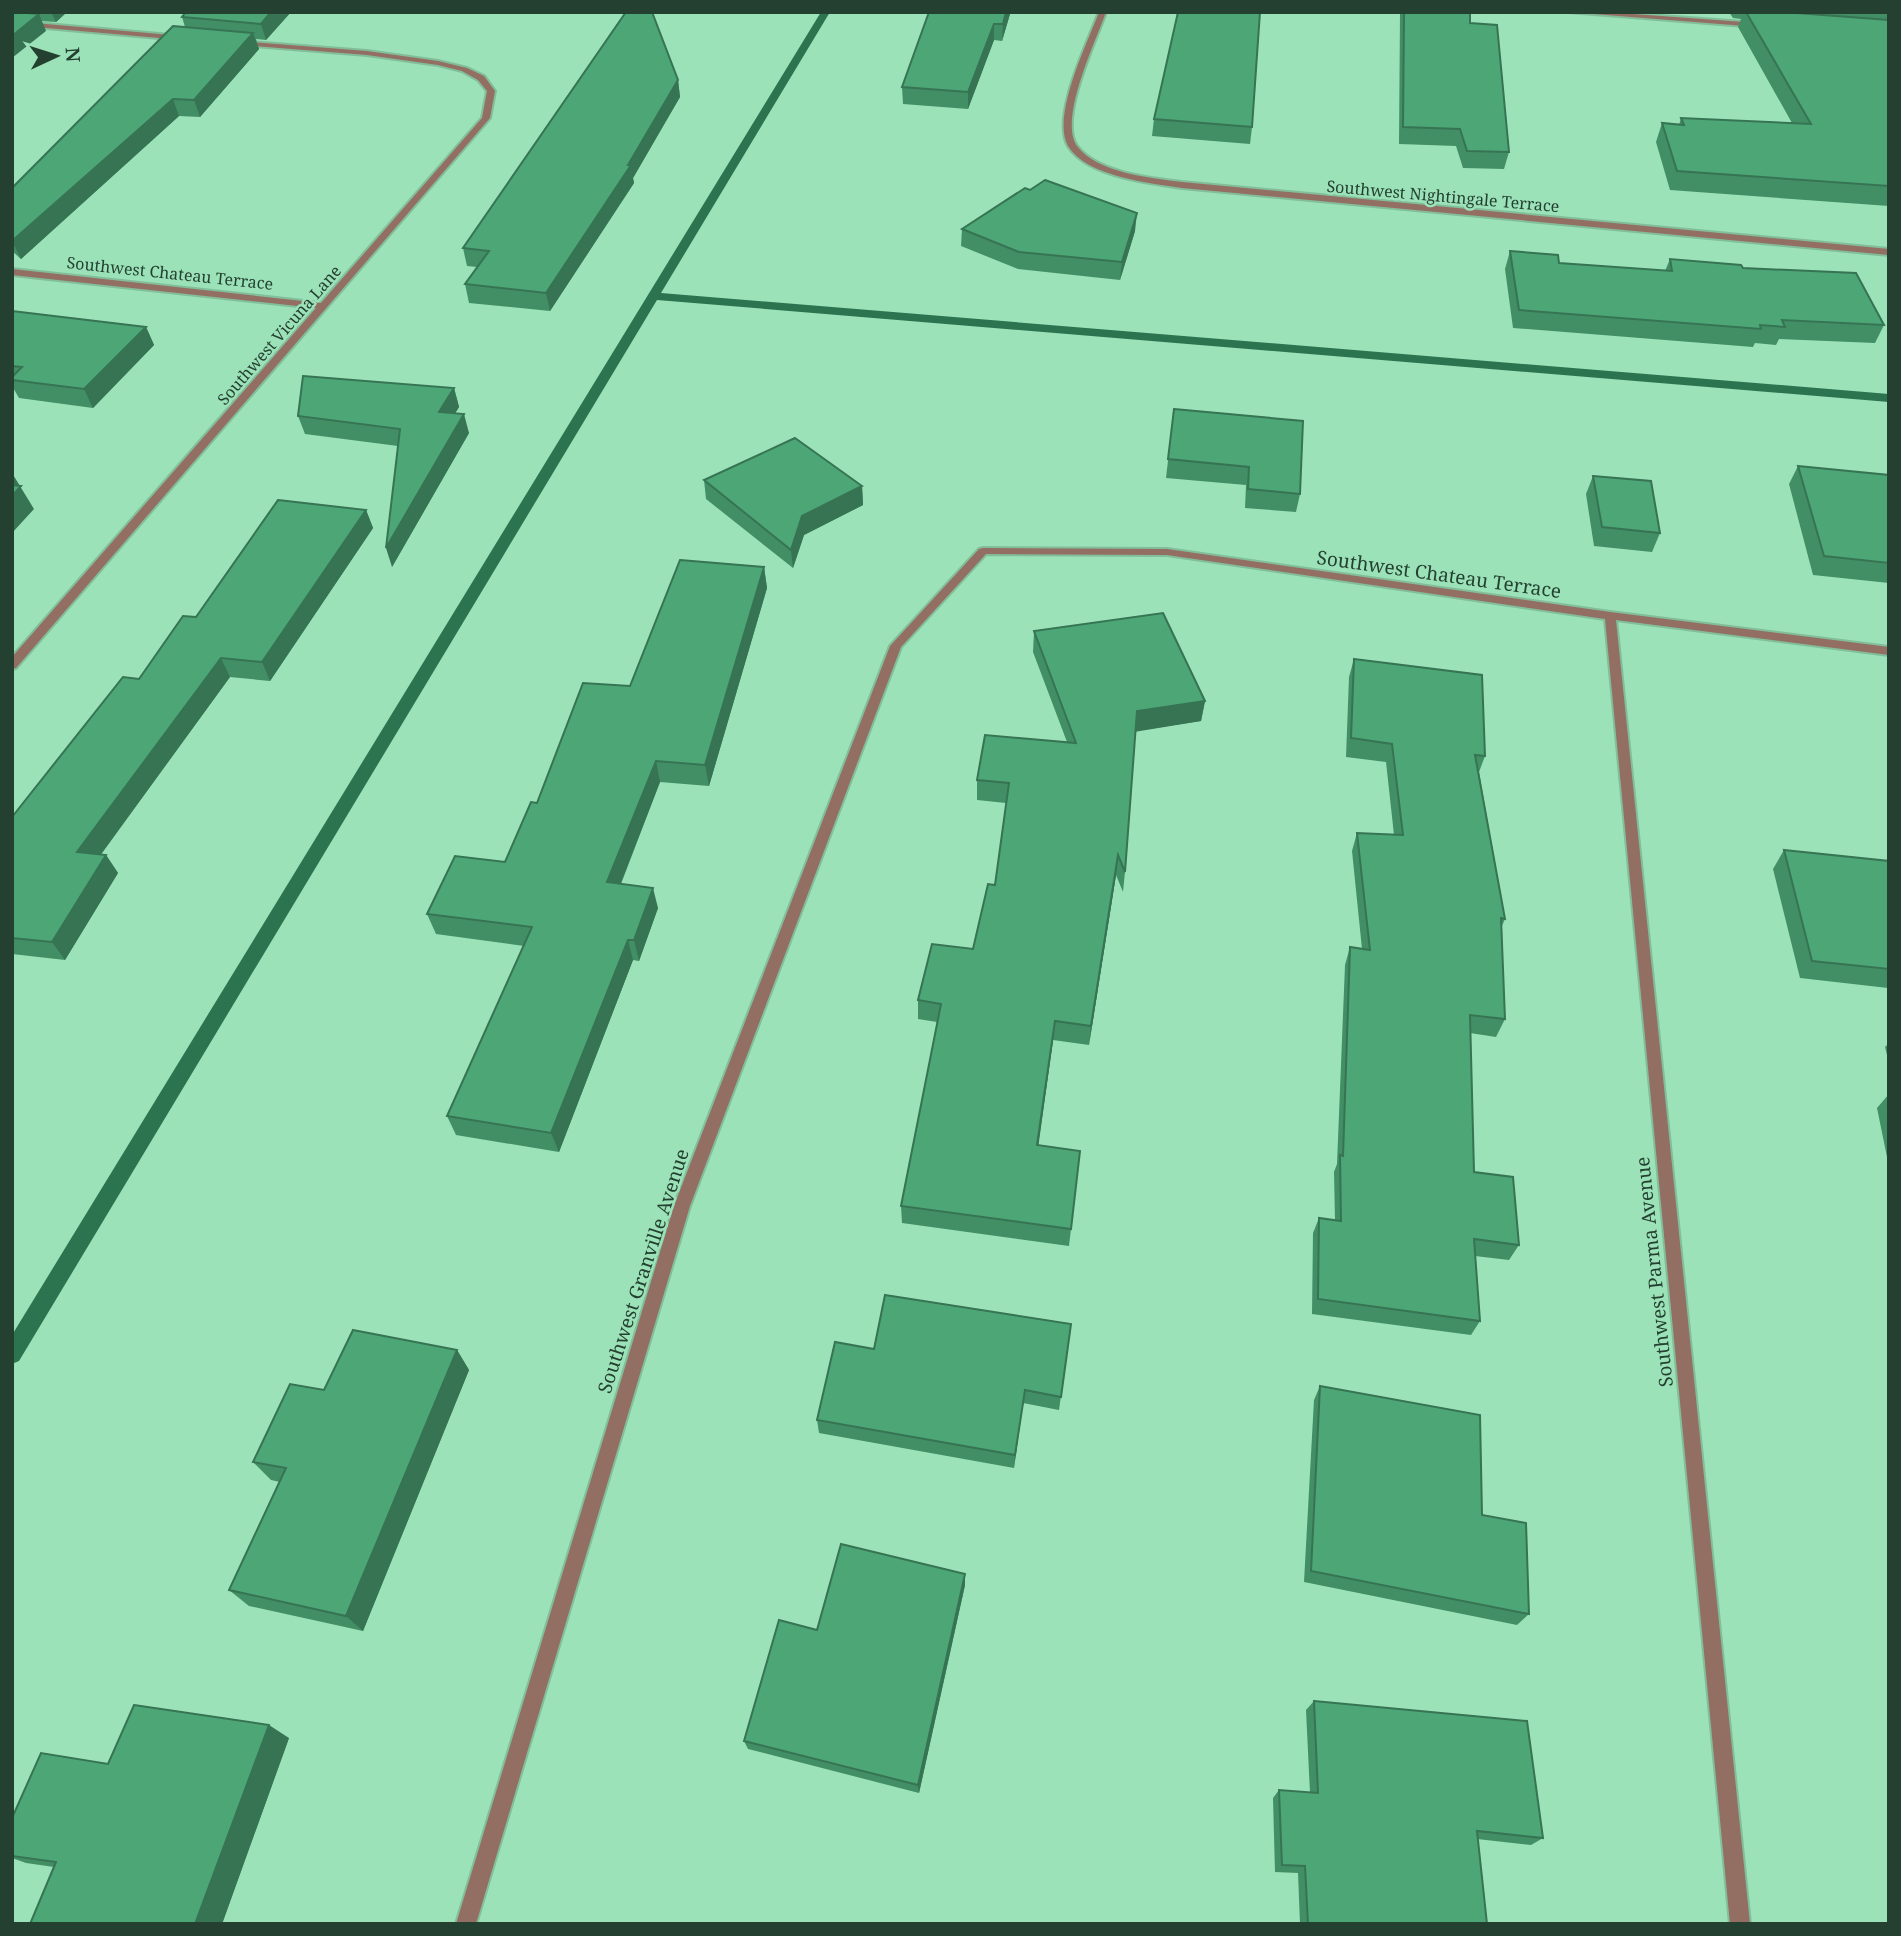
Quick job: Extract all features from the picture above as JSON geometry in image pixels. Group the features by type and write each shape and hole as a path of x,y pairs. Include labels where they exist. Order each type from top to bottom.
{"street":[{"name":"Southwest Nightingale Terrace","path":"1103,12 1067,117 1073,146 1088,159 1111,170 1182,186 1889,252"},
{"path":"1571,12 1764,26"},
{"path":"12,23 188,38"},
{"name":"Southwest Vicuna Lane","path":"12,665 486,118 491,91 481,78 466,70 404,57 229,42"},
{"name":"Southwest Chateau Terrace","path":"12,272 324,306"},
{"name":"Southwest Chateau Terrace","path":"983,551 1167,552 1610,616 1889,652"},
{"name":"Southwest Granville Avenue","path":"466,1924 682,1206 896,646 983,551"},
{"name":"Southwest Parma Avenue","path":"1610,616 1740,1924"}],"building":[{"path":"12,12 16,12 39,14 12,36"},
{"path":"186,12 271,12 261,24 182,17"},
{"path":"626,12 652,12 678,80 628,165 631,165 546,293 465,284 489,251 463,248"},
{"path":"929,12 1006,12 1003,24 994,24 968,92 902,87"},
{"path":"1178,12 1260,12 1252,127 1154,119"},
{"path":"1404,12 1470,12 1470,23 1497,25 1509,152 1467,151 1460,129 1403,127"},
{"path":"1746,12 1889,20 1889,186 1677,171 1662,123 1684,125 1681,118 1811,124"},
{"path":"173,26 253,33 194,100 173,99 12,241 12,188"},
{"path":"1045,180 1137,213 1122,262 1019,252 962,229 1025,188 1030,190"},
{"path":"1510,251 1558,255 1559,263 1672,271 1670,259 1741,265 1743,268 1856,273 1884,325 1782,320 1785,327 1760,325 1761,329 1519,310"},
{"path":"12,311 146,327 84,389 12,380 22,367 12,366"},
{"path":"303,376 454,388 439,412 464,414 386,548 400,429 298,416"},
{"path":"1174,409 1303,421 1300,494 1248,489 1249,467 1168,459"},
{"path":"795,438 862,486 802,516 791,550 704,480"},
{"path":"1798,466 1889,475 1889,563 1824,556"},
{"path":"1593,476 1651,481 1660,533 1602,527"},
{"path":"12,485 21,486 12,496"},
{"path":"278,500 366,510 262,662 221,658 77,852 106,855 52,942 12,938 12,817 123,677 139,679 183,616 196,617"},
{"path":"680,560 764,567 705,765 656,761 607,882 653,888 634,940 628,940 551,1133 447,1116 532,927 427,914 455,856 505,862 531,802 537,803 583,683 630,686"},
{"path":"1163,613 1205,701 1137,711 1125,872 1118,855 1091,1026 1055,1021 1037,1145 1080,1151 1071,1229 901,1206 941,1004 918,1000 932,944 973,949 988,884 995,885 1009,783 977,780 985,735 1076,743 1034,631"},
{"path":"1354,659 1482,675 1485,756 1475,755 1505,919 1501,918 1505,1019 1470,1015 1474,1172 1513,1177 1519,1245 1474,1239 1480,1321 1318,1299 1319,1218 1341,1221 1340,1155 1343,1156 1350,947 1370,950 1357,833 1403,835 1392,744 1351,738"},
{"path":"1784,850 1889,861 1889,969 1812,961"},
{"path":"885,1295 1071,1324 1061,1397 1025,1390 1015,1455 817,1420 835,1342 874,1349"},
{"path":"353,1330 457,1350 346,1616 229,1590 286,1468 253,1462 290,1384 324,1390"},
{"path":"1320,1386 1480,1415 1482,1515 1526,1523 1529,1614 1311,1571"},
{"path":"841,1544 965,1574 918,1785 744,1741 779,1620 817,1630"},
{"path":"1314,1701 1527,1721 1543,1838 1477,1831 1487,1924 1308,1924 1305,1866 1282,1865 1279,1790 1318,1793"},
{"path":"134,1705 269,1725 195,1924 30,1924 56,1862 12,1856 12,1818 41,1753 108,1764"}],"waterway":[{"path":"12,1354 826,12"},
{"path":"654,296 1889,398"}]}
